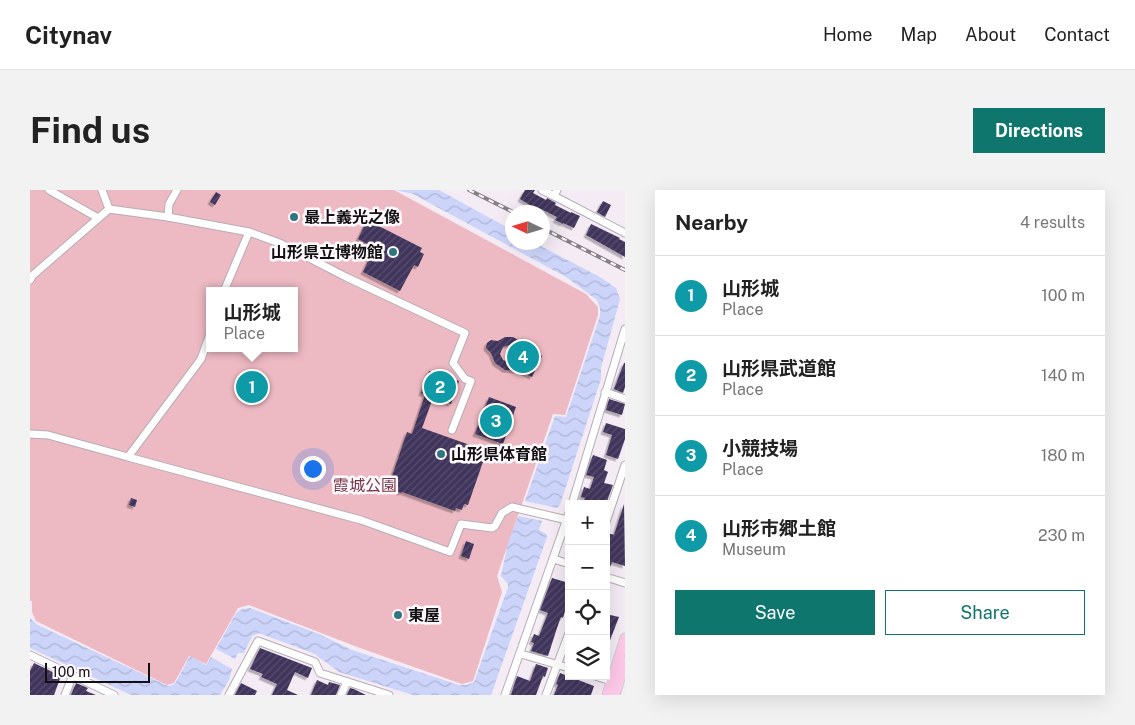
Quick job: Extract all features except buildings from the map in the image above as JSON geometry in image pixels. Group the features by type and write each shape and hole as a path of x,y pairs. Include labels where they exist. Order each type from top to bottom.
{"main road":[{"path":"607,695 618,684 625,638"},
{"path":"614,695 625,662"}],"street":[{"path":"50,190 98,218"},
{"path":"102,190 109,209"},
{"path":"168,217 169,204 177,190"},
{"path":"542,190 555,193 625,234"},
{"path":"30,280 33,275 109,209 168,217 249,232 282,244 346,278 465,333 453,363 465,379 471,380 452,430"},
{"path":"226,287 249,232"},
{"path":"573,500 625,329"},
{"path":"128,457 201,359 206,345"},
{"path":"605,392 625,399"},
{"path":"30,434 48,435 361,520 450,552 462,524 492,528 502,513 512,507 565,517 554,559 505,695"},
{"path":"610,510 625,465"},
{"path":"554,559 565,563"},
{"path":"610,578 625,583"},
{"path":"546,695 568,635"},
{"path":"229,695 258,641 314,662 320,673 389,695"},
{"path":"521,654 565,667"},
{"path":"30,655 114,695"},
{"path":"65,695 73,676"},
{"path":"341,695 347,682"}],"green space":[{"name":"霞城公園","path":"30,190 394,190 586,294 598,307 598,315 565,415 553,414 497,576 502,592 473,681 462,684 360,648 249,605 238,608 206,664 189,656 174,683 167,685 36,621 32,612 32,601 30,601"}],"water":[{"path":"396,190 439,190 505,226 505,244 413,194"},
{"path":"516,250 548,250 600,277 616,288 620,299 601,368 601,379 560,505 557,508 525,501 555,416 566,417 600,316 597,300 566,277"},
{"path":"518,516 542,521 539,530 546,534 547,537 491,695 413,695 339,672 315,654 259,633 252,636 244,653 238,653 235,659 216,649 236,613 242,609 250,608 319,634 352,650 459,685 467,685 474,682 508,587 508,584 501,576 508,543"},
{"path":"30,618 38,625 168,686 176,682 190,656 206,665 211,657 232,669 229,680 220,695 131,695 30,648"}],"railway":[{"path":"469,190 505,208"},
{"path":"550,232 625,270"}],"place":[{"name":"最上義光之像","path":"294,217"},
{"name":"山形県立博物館","path":"393,252"},
{"name":"山形市郷土館","path":"523,357"},
{"name":"山形城","path":"252,387"},
{"name":"山形県武道館","path":"440,387"},
{"name":"小競技場","path":"496,421"},
{"name":"山形県体育館","path":"441,454"},
{"name":"東屋","path":"398,615"}]}
